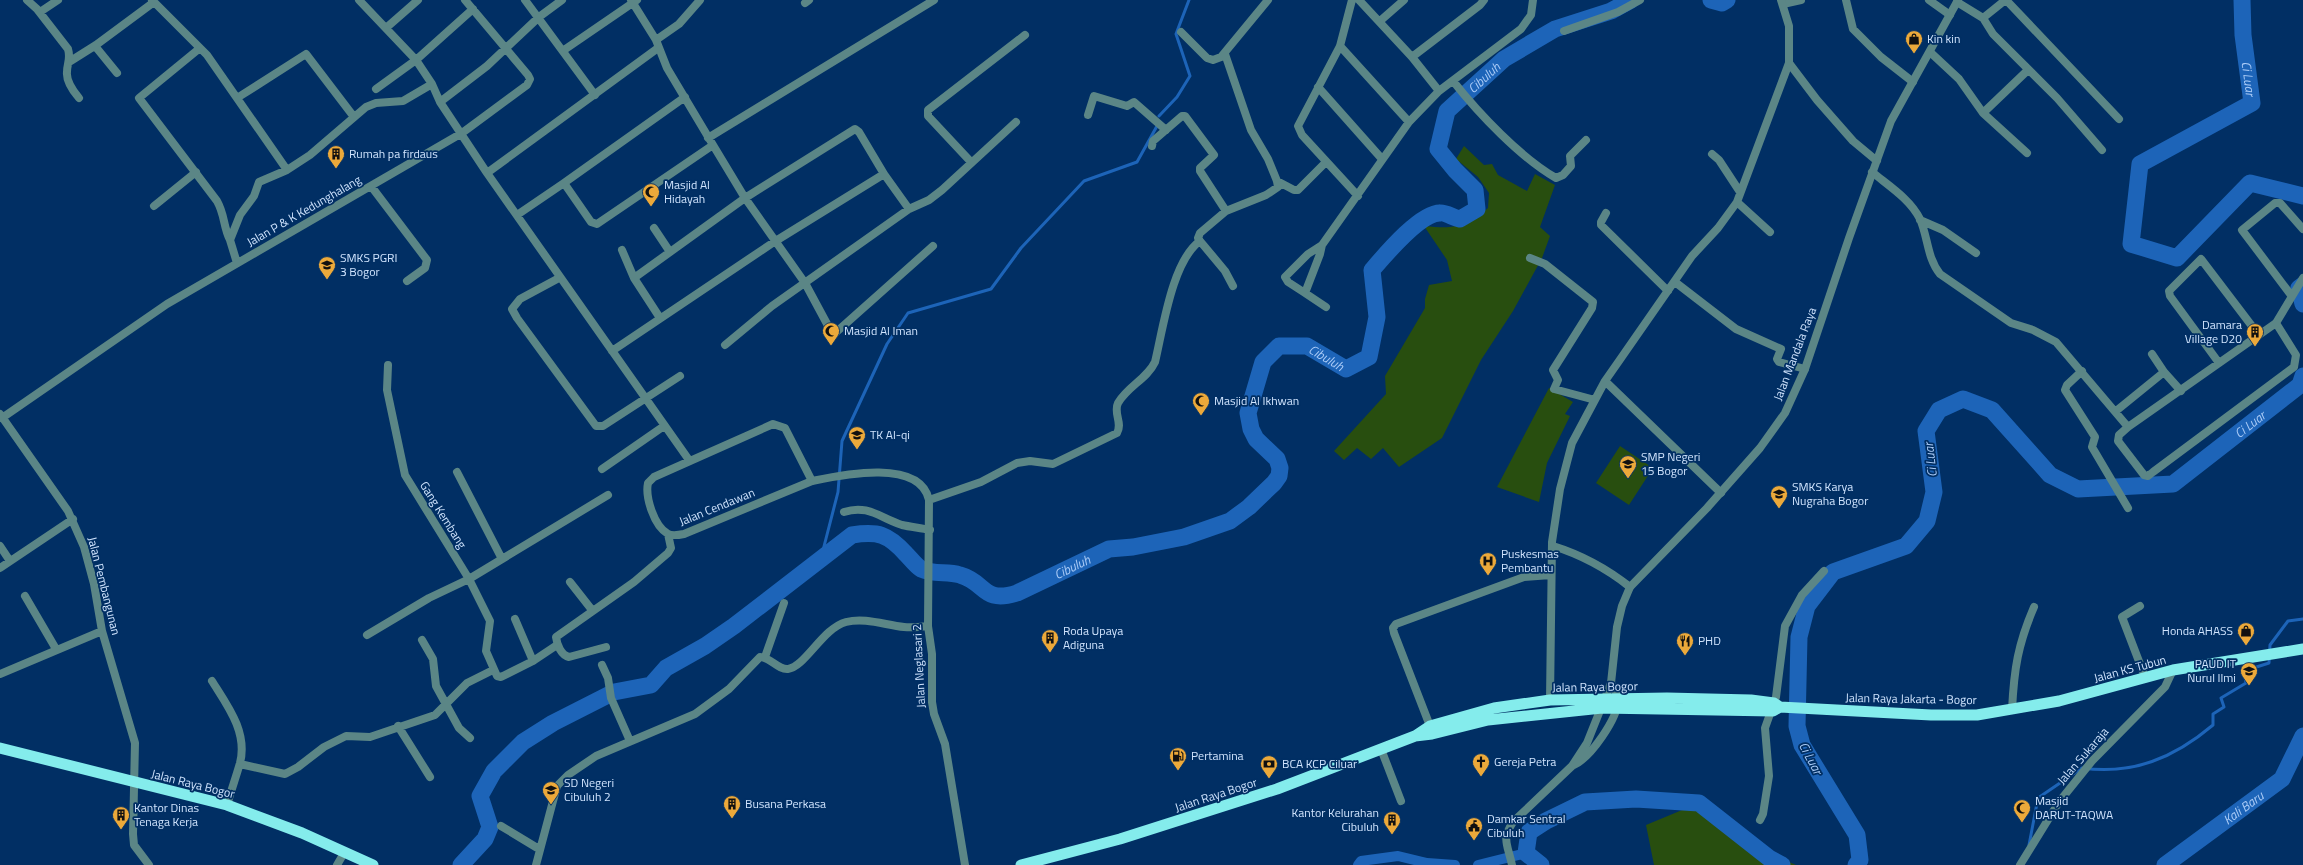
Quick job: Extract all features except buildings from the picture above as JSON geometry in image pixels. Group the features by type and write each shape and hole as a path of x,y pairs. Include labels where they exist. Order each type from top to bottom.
{"highway":[{"name":"Jalan KS Tubun","path":"2012,710 2059,701 2173,670 2303,649"},
{"name":"Jalan Raya Bogor","path":"1021,865 1120,839 1277,789 1415,736 1430,726 1494,708 1550,700 1617,704 1716,699 1751,700 1777,707"},
{"name":"Jalan Raya Bogor","path":"1415,736 1432,734 1488,720 1604,704"},
{"name":"Jalan Raya Jakarta - Bogor","path":"1777,707 1931,715 1977,715 2012,710"},
{"name":"Jalan Raya Bogor","path":"0,748 227,805 302,833 374,865"}],"street":[{"path":"27,0 40,12 68,50 70,57 67,78 79,98"},
{"path":"40,12 58,0"},
{"path":"359,0 416,60 432,84 440,102 462,132 487,173 559,278 689,460 773,424 780,425 789,435 812,481"},
{"path":"386,28 418,0"},
{"name":"Jalan P & K Kedunghalang","path":"1,416 167,304 462,132 530,81 528,76 506,48 465,0"},
{"path":"525,0 539,16 595,95"},
{"path":"440,102 487,66 539,16 562,0"},
{"path":"487,173 595,95 657,44 679,24 700,0"},
{"path":"918,0 923,8"},
{"path":"708,138 934,0"},
{"path":"1181,32 1207,58 1213,60 1225,54 1268,0"},
{"path":"1352,0 1340,46 1298,123 1298,129 1358,196"},
{"path":"1359,0 1412,57 1439,91"},
{"path":"1380,21 1404,0"},
{"path":"1412,57 1484,0"},
{"path":"1326,307 1288,282 1285,277 1308,254 1322,245 1409,122 1439,91 1522,29 1531,15 1533,0"},
{"path":"1564,31 1618,12 1640,0"},
{"path":"1550,700 1554,526 1565,468 1572,443 1605,381 1692,256 1718,228 1737,202 1760,144 1789,63 1789,26 1782,2 1800,0"},
{"path":"1846,0 1853,29 1881,57 1913,82"},
{"path":"1929,0 1950,15"},
{"path":"69,62 95,46 153,1 207,55 287,170"},
{"path":"564,50 634,1 708,138 774,242 805,283 833,334 933,246"},
{"path":"1957,1 1982,18 1993,34 2057,98 2102,150"},
{"name":"Jalan Mandala Raya","path":"1574,764 1587,743 1604,704 1611,683 1617,627 1622,606 1630,588 1721,492 1760,448 1785,413 1805,369 1872,172 1891,121 1957,1"},
{"path":"1982,18 2003,2 2008,2 2119,119"},
{"path":"376,89 416,60 473,9"},
{"path":"971,162 928,116 928,110 1025,35"},
{"path":"95,46 117,73"},
{"path":"1340,46 1409,122"},
{"path":"200,48 139,98 196,172 224,214 224,224 236,263"},
{"path":"1930,52 1959,79 1983,113 2028,153"},
{"path":"237,98 306,54 354,117"},
{"path":"1225,54 1251,130 1277,181 1276,189 1226,211 1202,230 1198,238 1225,270 1233,286"},
{"path":"1789,63 1817,100 1853,141 1877,161"},
{"path":"1983,113 2028,70"},
{"path":"1453,81 1506,138 1545,172 1556,178 1563,175 1571,166 1570,156 1586,140"},
{"path":"230,240 240,215 254,196 258,184 287,170 310,156 354,117 372,104 403,101 432,84"},
{"path":"1318,87 1382,159"},
{"path":"1088,115 1094,96 1127,106 1134,102 1166,130"},
{"path":"517,215 685,97"},
{"path":"1152,146 1153,141 1182,116 1185,116 1214,155 1200,168 1200,171 1226,211"},
{"path":"725,344 772,306 860,241 909,209 937,193 1016,122"},
{"path":"634,278 745,198 854,128 860,132 884,174 909,209"},
{"path":"564,182 595,225 713,146"},
{"path":"1712,154 1719,160 1740,192"},
{"path":"1277,181 1294,190 1298,190 1326,162"},
{"path":"154,206 196,172"},
{"path":"1872,172 1900,194 1920,220 1934,266 1940,274 2011,323 2033,330 2056,342 2082,370 2128,428"},
{"path":"612,351 774,242 884,174"},
{"path":"371,186 427,260 425,268 407,281"},
{"path":"1737,202 1770,232"},
{"path":"2291,295 2242,230 2275,203 2280,203 2303,229"},
{"path":"1606,213 1600,222 1601,225 1668,291"},
{"path":"1920,220 1943,230 1976,253"},
{"path":"654,228 670,252"},
{"path":"844,512 862,508 871,510 902,525 930,530 929,500 981,482 1017,463 1030,461 1053,464 1117,433 1120,425 1116,411 1117,404 1131,387 1151,371 1155,362 1176,280 1189,251 1200,242"},
{"path":"1305,293 1322,245"},
{"path":"622,250 634,278 660,318"},
{"path":"1530,258 1545,264 1593,302 1592,308 1553,370 1558,380 1554,389 1595,400"},
{"path":"2219,363 2170,296 2169,291 2201,259 2258,334"},
{"path":"559,278 516,302 512,309 596,426 603,426 680,376"},
{"path":"2276,323 2296,355 2294,367 2148,476 2144,475 2119,446 2119,435 2258,334 2276,323 2291,295 2303,278"},
{"path":"1675,282 1736,329 1781,349 1777,359 1779,362 1805,369"},
{"path":"2152,354 2164,372 2181,391"},
{"name":"Gang Kembang","path":"388,365 387,390 405,475 469,580 490,621 491,626 485,646 493,670"},
{"path":"2082,370 2066,385 2065,390 2095,437 2092,447 2128,508"},
{"path":"2116,411 2164,372"},
{"path":"1605,381 1721,492"},
{"name":"Jalan Pembangunan","path":"1,416 73,519 84,547 90,569 102,631 135,743 132,824 134,845 149,865"},
{"path":"602,469 664,426"},
{"name":"Jalan Cendawan","path":"689,460 654,477 648,483 647,495 651,508 658,522 668,534 684,534 812,481 827,478 882,472 899,475 922,487 929,500"},
{"path":"457,472 502,560"},
{"path":"367,635 429,598 469,580 608,495"},
{"path":"0,568 73,519"},
{"name":"Jalan Neglasari 2","path":"930,530 928,562 928,626 932,654 932,702 934,714 945,744 965,865"},
{"path":"606,647 569,657 565,656 557,645 556,637 592,610 634,582 668,553 671,548 668,534"},
{"path":"0,546 10,561"},
{"path":"1553,546 1591,560 1614,574 1630,588"},
{"path":"1760,820 1769,776 1765,728 1777,707 1785,626 1802,595 1824,571"},
{"path":"1430,726 1394,633 1393,628 1396,624 1524,577 1552,574"},
{"path":"570,582 592,610"},
{"path":"25,596 56,649"},
{"path":"765,657 784,603"},
{"path":"2140,606 2122,617 2145,677"},
{"path":"2012,710 2020,639 2034,607"},
{"path":"515,619 533,661"},
{"path":"536,865 539,849 557,786 577,768 630,741 695,714 729,689 755,660 760,657 765,657 784,668 790,668 812,650 831,628 848,622 872,622 904,627 928,626"},
{"path":"0,674 56,649 102,631"},
{"path":"422,640 433,659 436,686 459,728 470,738"},
{"path":"240,764 285,774 298,767 324,746 346,736 370,737 398,726 435,715 446,702 467,684 493,670 499,678 533,661 557,645"},
{"path":"602,665 610,686 611,695 630,741"},
{"name":"Jalan Sukaraja","path":"2020,865 2059,802 2092,761 2165,687 2173,670"},
{"path":"212,681 238,728 241,742 240,764 227,805"},
{"path":"1512,865 1505,838 1513,822 1574,764 1589,754 1601,740 1617,704 1611,683"},
{"path":"398,726 430,776"},
{"path":"1381,749 1401,801"},
{"path":"501,826 539,849"},
{"path":"337,865 347,854 358,865"}],"green space":[{"path":"1464,146 1484,165 1492,164 1498,175 1527,191 1535,174 1555,185 1540,227 1550,236 1542,258 1513,311 1481,360 1442,438 1399,467 1383,448 1371,459 1357,448 1344,460 1334,451 1386,394 1385,376 1425,308 1425,299 1429,285 1452,281 1447,260 1424,226 1458,226 1472,220 1488,208 1489,193 1478,177 1456,159"},
{"path":"1549,388 1573,402 1565,414 1570,416 1547,463 1539,502 1497,487"},
{"path":"1620,446 1653,468 1629,505 1596,483"},
{"path":"1699,803 1750,845 1796,865 1654,865 1646,825"}],"waterway":[{"path":"1159,116 1177,97 1190,76 1176,34 1189,0"},
{"name":"Cibuluh","path":"461,865 485,839 490,827 480,796 494,771 523,742 553,723 614,692 651,685 666,668 705,646 734,626 852,535 869,533 888,538 900,547 921,569 931,572 960,575 975,582 990,594 1006,596 1017,593 1109,549 1133,547 1184,537 1230,521 1249,507 1274,483 1279,476 1280,468 1277,459 1256,439 1251,429 1248,413 1263,362 1279,346 1307,346 1346,369 1369,357 1377,317 1372,270 1403,236 1423,220 1440,213 1460,219 1477,209 1475,190 1455,170 1438,149 1447,111 1504,59 1555,29 1611,11 1631,0"},
{"name":"Cibuluh","path":"1711,0 1722,3 1727,0"},
{"name":"Ci Luar","path":"2242,0 2243,35 2252,103 2140,164 2131,244 2177,258 2250,183 2303,196"},
{"path":"821,558 838,492 842,441 887,344 908,313 991,289 1021,248 1084,181 1137,162 1157,126"},
{"name":"Ci Luar","path":"2303,285 2299,288 2303,304"},
{"name":"Ci Luar","path":"1856,865 1860,860 1857,835 1802,745 1797,726 1799,637 1807,606 1833,572 1906,546 1927,521 1934,492 1926,431 1939,410 1963,399 1992,410 2050,475 2078,489 2173,484 2300,385 2303,376"},
{"path":"2029,845 2038,798 2082,768 2101,770 2118,769 2152,762 2183,747 2198,737 2213,725 2213,714 2224,707 2221,698 2246,683 2244,671 2269,663 2270,645 2288,621 2303,619"},
{"name":"Kali Baru","path":"2165,865 2282,779 2303,736"},
{"name":"Ci Luar","path":"1541,865 1526,853 1529,832 1546,821 1585,802 1636,799 1699,803 1769,858 1782,865"},
{"path":"1478,865 1526,853"},
{"path":"1358,865 1361,861 1398,856 1427,863 1455,865"}],"place":[{"name":"Kin kin","path":"1914,54"},
{"name":"Rumah pa firdaus","path":"336,169"},
{"name":"Masjid Al Hidayah","path":"651,207"},
{"name":"SMKS PGRI 3 Bogor","path":"327,280"},
{"name":"Masjid Al Iman","path":"831,346"},
{"name":"Damara Village D20","path":"2255,347"},
{"name":"Masjid Al Ikhwan","path":"1201,416"},
{"name":"TK Al-qi","path":"857,450"},
{"name":"SMP Negeri 15 Bogor","path":"1628,479"},
{"name":"SMKS Karya Nugraha Bogor","path":"1779,509"},
{"name":"Puskesmas Pembantu","path":"1488,576"},
{"name":"Honda AHASS","path":"2246,646"},
{"name":"Roda Upaya Adiguna","path":"1050,653"},
{"name":"PHD","path":"1685,656"},
{"name":"PAUD IT Nurul Ilmi","path":"2249,686"},
{"name":"Pertamina","path":"1178,771"},
{"name":"Gereja Petra","path":"1481,777"},
{"name":"BCA KCP Ciluar","path":"1269,779"},
{"name":"SD Negeri Cibuluh 2","path":"551,805"},
{"name":"Busana Perkasa","path":"732,819"},
{"name":"Masjid DARUT-TAQWA","path":"2022,823"},
{"name":"Kantor Dinas Tenaga Kerja","path":"121,830"},
{"name":"Kantor Kelurahan Cibuluh","path":"1392,835"},
{"name":"Damkar Sentral Cibuluh","path":"1474,841"}]}
